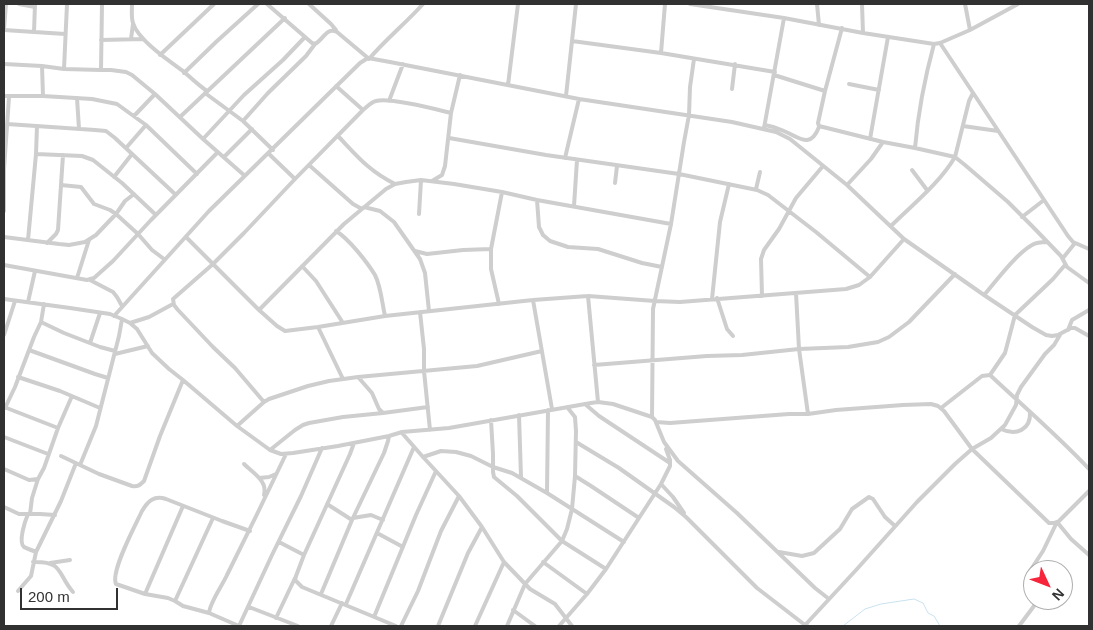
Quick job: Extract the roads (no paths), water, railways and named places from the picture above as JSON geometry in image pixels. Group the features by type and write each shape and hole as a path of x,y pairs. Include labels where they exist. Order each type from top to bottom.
{"street":[{"path":"6,4 4,29 65,34"},
{"path":"19,4 35,5 34,32"},
{"path":"64,69 67,4"},
{"path":"100,70 102,4"},
{"path":"131,39 133,24 132,4"},
{"path":"160,54 214,4"},
{"path":"184,73 258,4"},
{"path":"267,4 286,18 314,44"},
{"path":"309,4 337,32 368,58 579,99 764,126 785,131 804,140 812,138 819,126 825,91 842,28"},
{"path":"114,316 209,211 336,86 378,49 423,4"},
{"path":"508,85 518,4"},
{"path":"566,96 576,4"},
{"path":"661,53 665,4"},
{"path":"690,4 934,44 940,44 970,30 1009,6 1018,4"},
{"path":"817,4 819,25"},
{"path":"862,4 864,33"},
{"path":"965,4 970,30"},
{"path":"180,117 286,18"},
{"path":"764,126 784,18"},
{"path":"133,24 143,39 243,121 272,150"},
{"path":"243,121 271,89 306,56 314,44 330,30 337,32"},
{"path":"203,139 305,37"},
{"path":"870,139 888,37"},
{"path":"101,40 143,39"},
{"path":"572,41 735,64 775,73 825,91"},
{"path":"915,148 925,79 934,44"},
{"path":"940,44 1068,236 1075,243 1089,249"},
{"path":"652,417 652,309 671,224 689,115 694,59"},
{"path":"4,64 126,72 155,94 246,176"},
{"path":"389,101 403,64"},
{"path":"732,89 735,64"},
{"path":"42,66 43,96"},
{"path":"432,181 442,175 449,138 451,113 460,75"},
{"path":"849,84 879,90"},
{"path":"336,86 363,110"},
{"path":"891,226 928,190 955,157 969,101 973,93"},
{"path":"134,116 155,94"},
{"path":"4,211 6,96 77,98 117,104 146,124 197,174"},
{"path":"77,98 79,129"},
{"path":"565,158 579,99"},
{"path":"130,323 149,317 173,304 173,300 213,264 372,103 377,100 405,103 451,113"},
{"path":"7,124 106,132 115,138 176,195"},
{"path":"126,148 146,124"},
{"path":"28,240 37,126"},
{"path":"764,126 790,139 847,185 904,239 1015,315 1046,335 1054,336 1075,328 1089,336"},
{"path":"819,126 955,157 1037,231 1063,258 1065,265 1089,283"},
{"path":"963,126 998,131"},
{"path":"224,157 252,129"},
{"path":"338,136 368,167 384,179 396,184"},
{"path":"449,138 577,160 679,174 756,189 768,194 870,277"},
{"path":"847,185 871,159 883,142"},
{"path":"90,280 113,261 218,152"},
{"path":"36,154 89,158 98,162 156,215"},
{"path":"114,176 132,154"},
{"path":"268,154 295,179"},
{"path":"47,243 58,230 63,155"},
{"path":"574,206 577,160"},
{"path":"309,165 353,204 380,211 398,225 423,266 429,311"},
{"path":"615,184 617,166"},
{"path":"762,296 762,254 779,229 796,198 823,166"},
{"path":"912,170 928,190"},
{"path":"756,189 760,172"},
{"path":"259,310 336,231 386,189 396,184 421,180 432,181 502,192 671,224"},
{"path":"419,214 421,180"},
{"path":"729,184 720,222 714,299 727,329 733,336"},
{"path":"62,185 81,186 94,204 116,214 152,250 164,259"},
{"path":"499,304 491,269 491,250 502,192"},
{"path":"4,237 47,243 78,244 86,242 96,235 116,214 125,201 134,194"},
{"path":"537,200 539,227 543,236 550,241 568,246 598,249 642,263 662,267"},
{"path":"1022,217 1044,200"},
{"path":"336,231 344,236 375,275 385,316"},
{"path":"1034,244 1037,231"},
{"path":"186,237 259,310 285,331 385,316 533,300 588,296 680,302 846,289 859,285 870,277 904,239"},
{"path":"77,278 89,240"},
{"path":"984,294 1026,249 1034,244 1048,242"},
{"path":"1063,258 1075,243"},
{"path":"415,251 426,254 463,250 491,250"},
{"path":"4,265 90,280 113,292 122,306"},
{"path":"941,408 982,376 990,375 1005,353 1015,315 1065,265"},
{"path":"302,266 316,281 343,323"},
{"path":"28,302 34,271"},
{"path":"594,365 859,346 878,342 895,333 909,322 955,274"},
{"path":"796,294 799,349 808,414"},
{"path":"588,296 598,402"},
{"path":"4,299 100,313 114,316 130,323 137,329 152,353 169,370 237,426 270,450 281,454 354,443 402,432 449,428 598,402 623,406 652,417 664,442 670,463 669,470 606,569 559,626"},
{"path":"533,300 550,410 547,493"},
{"path":"4,335 15,301"},
{"path":"44,304 41,322 4,407 58,428"},
{"path":"173,304 264,402"},
{"path":"1068,330 1072,320 1089,310"},
{"path":"420,312 430,430"},
{"path":"90,343 100,313"},
{"path":"18,591 31,576 36,552 96,426 122,319"},
{"path":"41,322 53,329 115,352 148,346"},
{"path":"318,327 343,379"},
{"path":"576,442 619,468 686,516 757,588 806,625 917,502 959,460 972,449 991,438 1007,422 1016,405 1016,394 1060,334"},
{"path":"29,350 108,378"},
{"path":"237,426 269,399 308,386 358,377 476,366 542,351"},
{"path":"990,375 1089,469"},
{"path":"18,377 100,408"},
{"path":"358,377 374,394 379,409 383,413"},
{"path":"61,456 99,474 137,487 144,480 183,380"},
{"path":"36,552 21,544 23,531 38,479 72,396"},
{"path":"585,404 599,416 670,463"},
{"path":"656,422 670,423 808,414 836,410 931,404 941,408 972,449 1047,521 1051,523 1057,522"},
{"path":"270,450 303,425 343,417 428,407"},
{"path":"507,626 525,584 562,541 567,529 572,509 575,476 576,420 567,407"},
{"path":"1001,428 1011,432 1024,428 1030,420 1030,412"},
{"path":"519,415 521,477"},
{"path":"491,420 492,472 494,477 517,496 562,541 606,569"},
{"path":"402,432 459,496 482,527 504,562 533,591 556,604 572,626"},
{"path":"320,594 384,453 389,436"},
{"path":"4,437 48,454"},
{"path":"664,442 678,461 829,599"},
{"path":"276,618 354,443"},
{"path":"331,626 344,604 384,520 414,447"},
{"path":"250,530 213,518 162,497 154,498 142,511 122,553 116,572 115,583 145,594 175,601 239,626 322,448"},
{"path":"423,457 441,451 452,451 471,456 493,467 521,477 624,542"},
{"path":"209,613 286,454"},
{"path":"244,464 264,484 266,489 263,502"},
{"path":"4,469 29,480 38,479"},
{"path":"374,617 402,547 436,471"},
{"path":"259,478 276,474"},
{"path":"575,476 639,518"},
{"path":"661,484 686,516"},
{"path":"1037,560 1057,522 1089,491"},
{"path":"401,626 418,591 441,531 459,496"},
{"path":"778,552 802,556 814,553 840,529 852,509 868,497 873,499 885,517 895,526"},
{"path":"327,504 353,519 371,515 384,520"},
{"path":"145,594 183,506"},
{"path":"4,507 16,514 55,515"},
{"path":"175,601 213,518"},
{"path":"1057,522 1071,539 1089,555"},
{"path":"438,626 471,546 482,527"},
{"path":"377,533 402,547"},
{"path":"279,542 304,555"},
{"path":"33,562 50,563 70,560"},
{"path":"475,626 504,562"},
{"path":"543,562 587,594"},
{"path":"50,563 61,572 66,584 73,592"},
{"path":"295,578 300,586 396,626"},
{"path":"248,607 298,626"},
{"path":"513,610 535,626"},
{"path":"1019,626 1031,610"},
{"path":"379,626 382,620"}],"waterway":[{"path":"843,626 865,609 881,604 914,599 923,603 928,613 934,616 940,626"}]}
